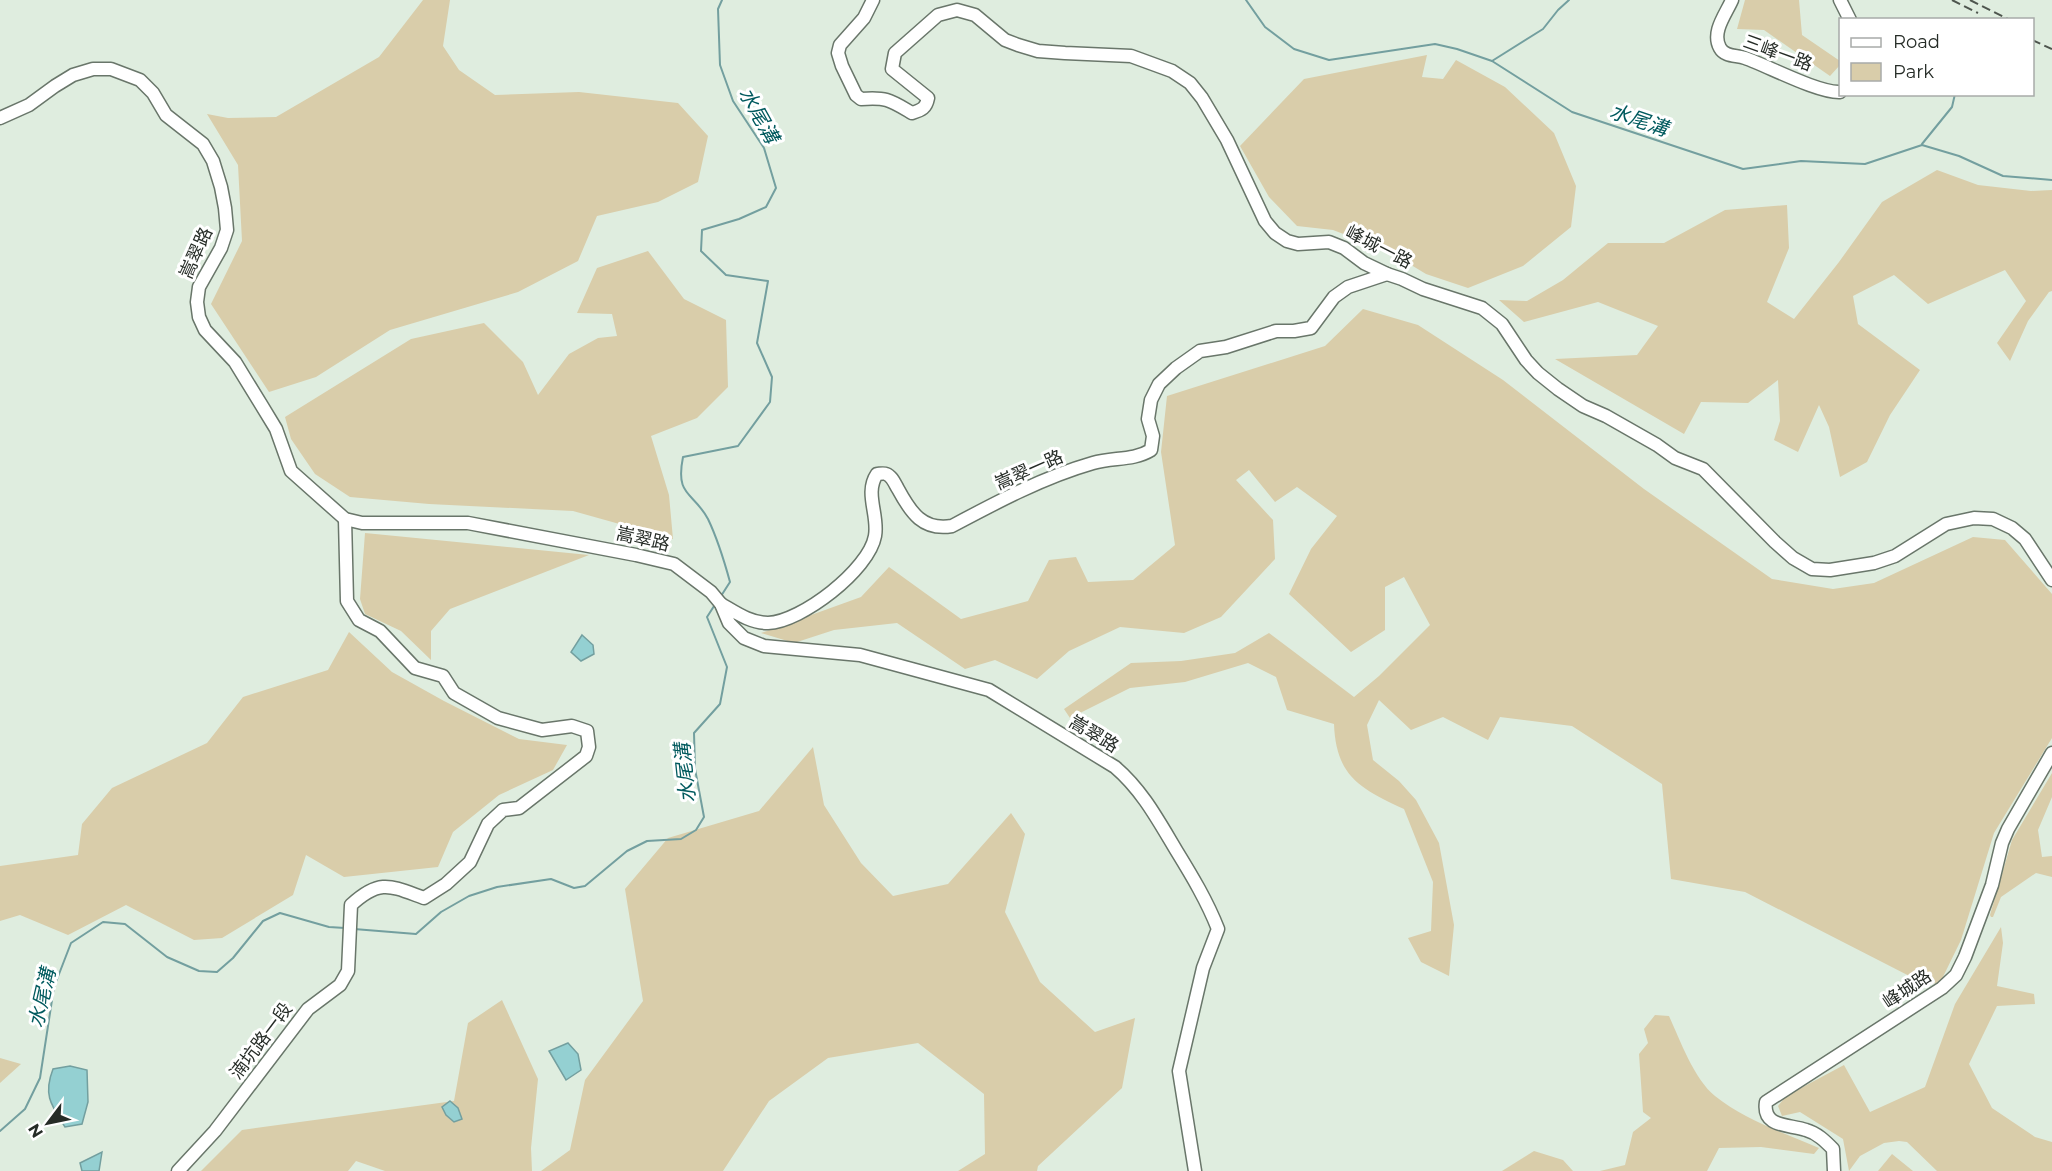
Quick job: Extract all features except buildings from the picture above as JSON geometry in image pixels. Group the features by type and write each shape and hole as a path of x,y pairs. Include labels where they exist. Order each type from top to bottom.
{"street":[{"name":"峰城一路","path":"873,0 864,18 840,45 838,53 856,95 861,99 881,97 895,102 912,113 926,106 928,98 892,69 895,53 938,15 957,10 975,15 1005,39 1038,51 1131,56 1172,71 1190,84 1202,98 1227,140 1265,221 1275,233 1287,241 1298,244 1329,242 1344,248 1364,263 1387,274 1482,308 1502,324 1526,360 1558,389 1583,406 1606,416 1657,445 1675,458 1703,469 1775,542 1793,558 1812,569 1830,570 1874,563 1895,556 1946,524 1974,518 1993,519 2012,528 2025,539 2052,580"},
{"name":"三峰一路","path":"1731,0 1719,25 1718,37 1720,48 1727,55 1740,56 1794,79 1839,92"},
{"path":"1840,0 1849,18"},
{"name":"嵩翠路","path":"0,118 29,105 74,75 93,69 111,69 140,80 153,93 166,115 203,144 213,161 221,187 227,230 221,248 199,287 197,302 199,317 205,330 235,362 276,429 291,471 345,519 362,523 468,523 674,564 711,592 721,604 729,623 744,638 764,646 860,655 989,690 1115,767 1132,781 1209,906 1218,929 1203,968 1179,1071 1195,1171"},
{"name":"嵩翠一路","path":"721,604 753,621 768,623 801,613 844,580 869,552 875,537 876,519 871,498 871,482 877,474 886,473 909,509 930,526 939,528 952,526 1056,476 1095,462 1141,456 1151,450 1153,436 1148,419 1151,400 1159,384 1176,368 1200,351 1226,347 1276,331 1311,328 1334,297 1348,287 1387,274"},
{"name":"湳坑路一段","path":"178,1171 216,1131 308,1009 340,985 348,971 351,905 364,893 389,885 424,898 446,884 470,862 488,824 503,810 519,807 586,756 589,747 587,731 572,726 542,730 498,718 477,708 454,693 443,676 415,668 380,631 359,620 347,600 345,519"},
{"name":"峰城路","path":"1834,1171 1833,1149 1822,1139 1806,1130 1788,1127 1771,1120 1765,1110 1766,1102 1942,988 1956,975 1984,905 2008,829 2052,753"}],"green space":[{"path":"423,0 450,0 443,46 459,70 495,95 579,92 678,103 708,136 698,182 658,202 597,216 578,261 518,292 390,330 316,377 269,392 211,304 242,241 238,165 207,114 228,118 276,117 379,57"},
{"path":"1745,0 1799,0 1802,35 1839,60 1839,66 1830,76 1764,30 1737,29"},
{"path":"1427,55 1422,77 1443,79 1456,60 1505,87 1554,133 1576,186 1571,227 1523,266 1468,288 1426,274 1388,251 1333,230 1297,226 1269,197 1240,146 1304,79"},
{"path":"1937,170 1978,185 2031,191 2052,190 2052,291 2028,321 2010,361 1997,343 2026,301 2005,270 1928,304 1894,275 1853,296 1858,324 1920,370 1890,415 1867,462 1840,477 1829,427 1819,405 1798,452 1774,440 1780,421 1778,380 1748,403 1701,402 1684,434 1555,359 1637,355 1658,326 1598,302 1524,322 1499,300 1527,301 1563,280 1608,243 1664,243 1725,210 1787,205 1789,248 1767,302 1794,319 1882,202"},
{"path":"648,251 684,299 726,320 728,387 697,418 651,436 669,495 673,539 573,511 429,504 350,497 315,474 291,439 285,417 411,339 484,323 523,362 538,395 569,354 598,338 617,336 612,314 577,313 597,268"},
{"path":"1363,309 1418,325 1503,380 1644,489 1772,579 1833,589 1874,583 1973,537 2005,540 2052,594 2052,738 1994,833 1961,940 1940,983 1925,984 1745,892 1671,879 1662,784 1572,726 1500,717 1488,740 1443,717 1411,730 1379,700 1367,725 1373,760 1399,781 1416,800 1439,843 1454,925 1449,976 1421,962 1408,938 1431,931 1433,882 1404,809 1375,795 1354,779 1340,757 1334,724 1287,710 1276,677 1248,663 1185,682 1130,688 1070,718 1064,709 1131,663 1181,661 1235,653 1269,633 1354,697 1379,676 1430,625 1404,577 1385,587 1385,630 1351,652 1289,594 1311,549 1337,516 1297,487 1275,502 1249,470 1236,480 1273,520 1275,559 1221,617 1184,633 1120,627 1069,651 1037,679 995,660 965,669 897,623 834,630 794,643 761,633 861,597 889,567 961,619 1028,601 1049,560 1076,557 1088,582 1133,580 1175,545 1161,452 1167,396 1325,346"},
{"path":"365,533 589,555 450,609 431,631 431,660 401,631 365,614 360,599"},
{"path":"349,632 392,672 444,701 519,739 567,745 553,770 499,795 453,832 438,867 344,877 306,855 293,895 222,938 194,940 126,905 68,935 20,915 0,921 0,866 78,855 82,824 112,788 207,743 243,697 328,670"},
{"path":"813,747 824,805 861,863 893,896 948,884 1011,813 1025,834 1005,912 1040,982 1095,1032 1135,1018 1122,1088 1038,1166 1037,1171 958,1171 985,1154 984,1094 918,1043 828,1058 769,1101 723,1171 541,1171 570,1150 585,1080 643,1001 625,889 668,838 759,811"},
{"path":"2052,773 2052,797 2038,830 2042,857 2052,856 2052,877 2036,873 2001,897 1991,917 2012,840"},
{"path":"2001,927 2003,943 1997,986 2034,994 2035,1004 1997,1006 1969,1064 1992,1108 2035,1137 2052,1142 2052,1171 1937,1171 1907,1142 1899,1141 1884,1143 1860,1156 1849,1171 1843,1139 1800,1112 1782,1116 1778,1106 1786,1096 1844,1065 1870,1112 1925,1087 1955,1004"},
{"path":"502,1000 538,1079 531,1148 532,1171 385,1171 356,1161 348,1171 201,1171 242,1130 454,1101 468,1023"},
{"path":"1655,1015 1669,1016 1694,1070 1707,1089 1715,1096 1752,1119 1819,1148 1814,1154 1761,1147 1719,1148 1707,1171 1600,1171 1625,1165 1633,1132 1651,1118 1643,1112 1639,1054 1648,1043 1644,1029"},
{"path":"0,1058 21,1064 0,1083"},
{"path":"1534,1151 1563,1160 1573,1171 1502,1171"},
{"path":"1892,1154 1913,1171 1878,1171"}],"water":[{"path":"582,635 593,645 594,654 581,661 571,652"},
{"path":"568,1043 578,1054 581,1070 566,1080 549,1051"},
{"path":"70,1066 87,1070 88,1102 82,1124 65,1127 52,1106 49,1086 53,1069"},
{"path":"450,1101 458,1108 462,1119 454,1122 446,1115 442,1107"},
{"path":"102,1152 99,1171 82,1171 80,1163"}],"waterway":[{"name":"水尾溝","path":"721,596 730,582 720,550 708,519 683,487 681,470 683,457 738,446 770,402 772,377 757,343 768,281 726,275 701,251 702,230 739,219 766,207 776,188 764,148 733,101 720,65 718,9 722,0"},
{"name":"水尾溝","path":"1246,0 1265,27 1294,49 1329,60 1435,44 1457,49 1492,61 1572,112 1743,169 1801,161 1865,164 1922,145 1959,156 2003,176 2052,180"},
{"path":"1492,61 1543,29 1569,0"},
{"path":"1922,144 1952,107 1955,96"},
{"name":"水尾溝","path":"354,929 416,934 441,912 469,896 497,887 551,879 574,888 585,886 627,851 647,841 681,839 696,830 704,817 695,769 694,733 720,704 727,667 707,617 716,603"},
{"name":"水尾溝","path":"0,1131 25,1109 40,1078 54,987 71,943 103,922 125,924 167,957 199,971 217,972 233,958 263,921 280,913 329,927 345,928"}],"railway":[{"path":"1952,0 1978,13"},
{"path":"1970,0 2006,18"},
{"path":"2034,41 2052,49"}]}
